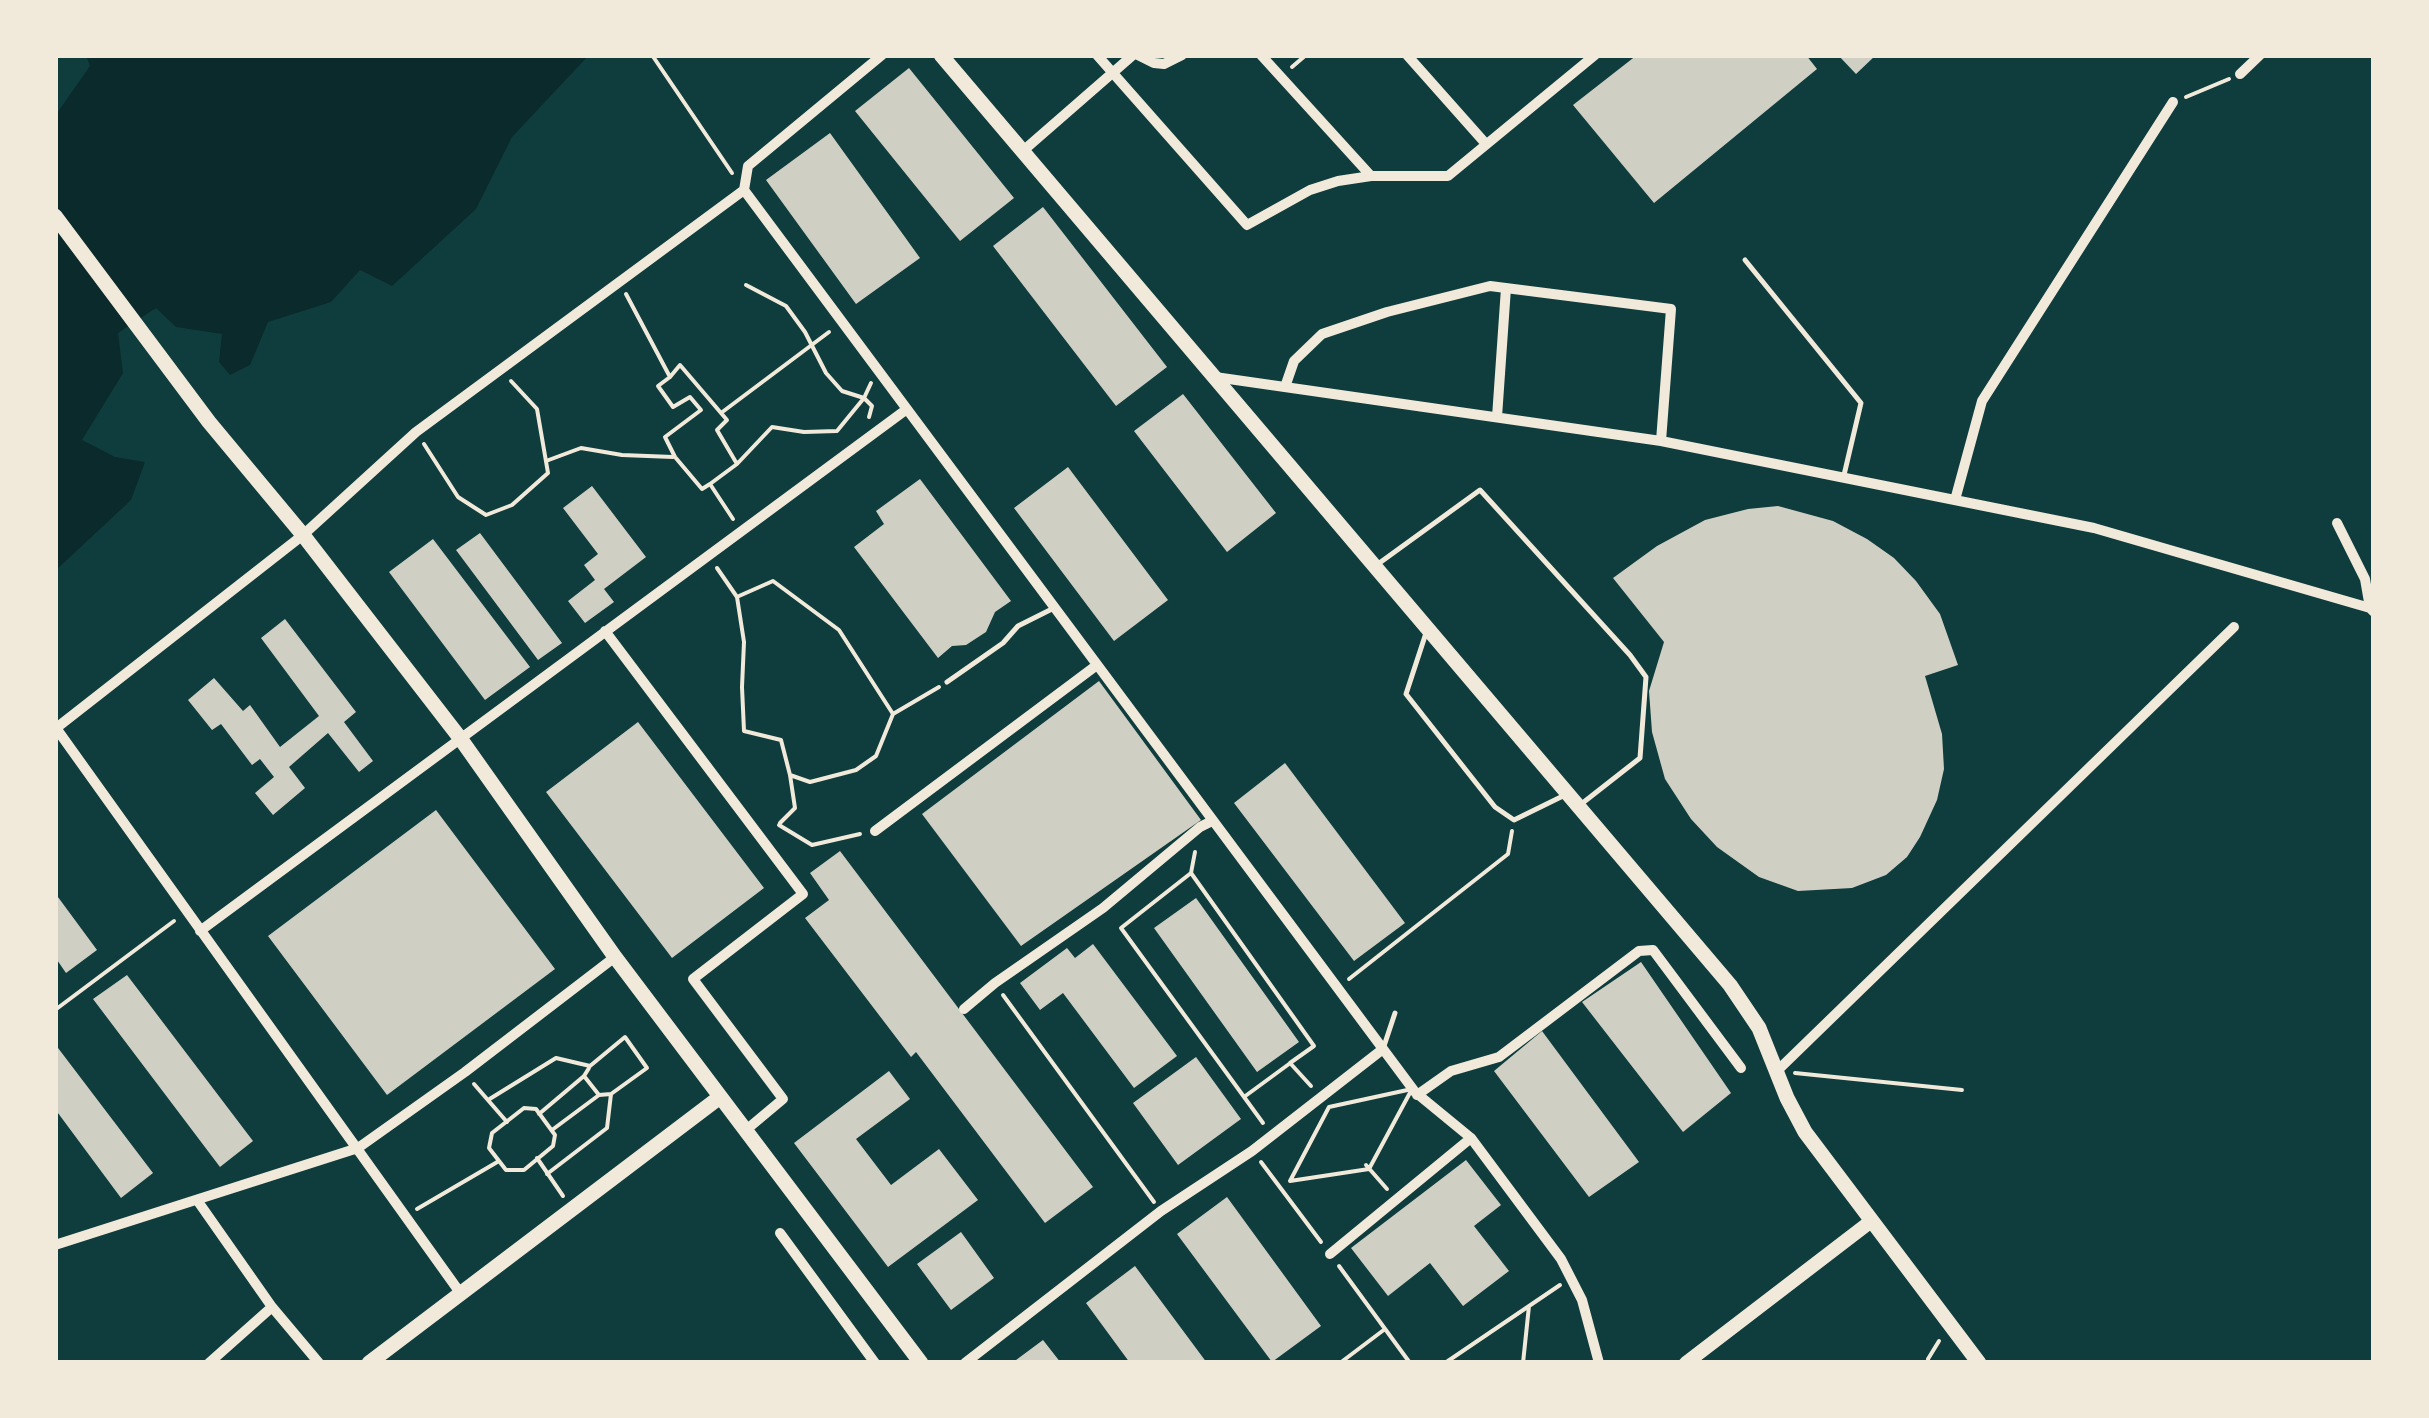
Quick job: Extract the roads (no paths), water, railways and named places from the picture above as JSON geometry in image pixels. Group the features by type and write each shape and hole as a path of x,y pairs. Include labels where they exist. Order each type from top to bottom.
{"main road":[{"path":"940,55 1746,1007 1804,1132 1979,1363"},
{"path":"55,216 209,422 304,534 460,738 615,957 921,1363"},
{"path":"368,1363 720,1097"}],"street":[{"path":"461,1294 56,728 304,534 416,432 744,190 748,166 882,55"},
{"path":"1097,55 1247,225 1310,190 1371,176 1448,176 1595,55"},
{"path":"1024,150 1136,55 1164,64 1182,55"},
{"path":"1262,55 1371,176"},
{"path":"1407,55 1486,144"},
{"path":"2240,74 2260,55"},
{"path":"1954,500 1982,401 2173,102"},
{"path":"744,190 1414,1092 1471,1138 1572,1277 1599,1363"},
{"path":"1285,387 1294,361 1322,334 1386,312 1490,286 1671,308 1661,441"},
{"path":"1498,417 1506,288"},
{"path":"1215,377 1661,441 2094,528 2372,610 2365,578 2336,523"},
{"path":"200,931 907,410"},
{"path":"1776,1072 2234,627"},
{"path":"605,631 804,894 693,979 783,1099 746,1130"},
{"path":"875,831 1096,665"},
{"path":"964,1009 994,983 1104,908 1212,821"},
{"path":"1414,1092 1452,1071 1499,1057 1638,950 1653,950 1740,1068"},
{"path":"55,1244 358,1148 615,957"},
{"path":"965,1363 1161,1211 1272,1135 1384,1049"},
{"path":"1330,1254 1471,1138"},
{"path":"197,1200 272,1307 319,1363"},
{"path":"1686,1363 1870,1222"},
{"path":"780,1233 876,1363"},
{"path":"209,1363 272,1307"}],"lane":[{"path":"1745,260 1861,403 1844,478"},
{"path":"1375,566 1480,490 1646,677 1640,758 1573,800 1514,820 1495,807 1406,694 1427,628"},
{"path":"947,682 1003,643 1018,626 1054,608"},
{"path":"1384,1049 1394,1013"}],"water":[{"path":"86,55 589,55 512,137 476,209 392,286 360,270 331,302 268,322 250,365 230,375 219,362 222,334 176,327 156,308 118,333 123,373 82,440 115,457 145,462 131,500 55,571 55,116 90,66"}]}
